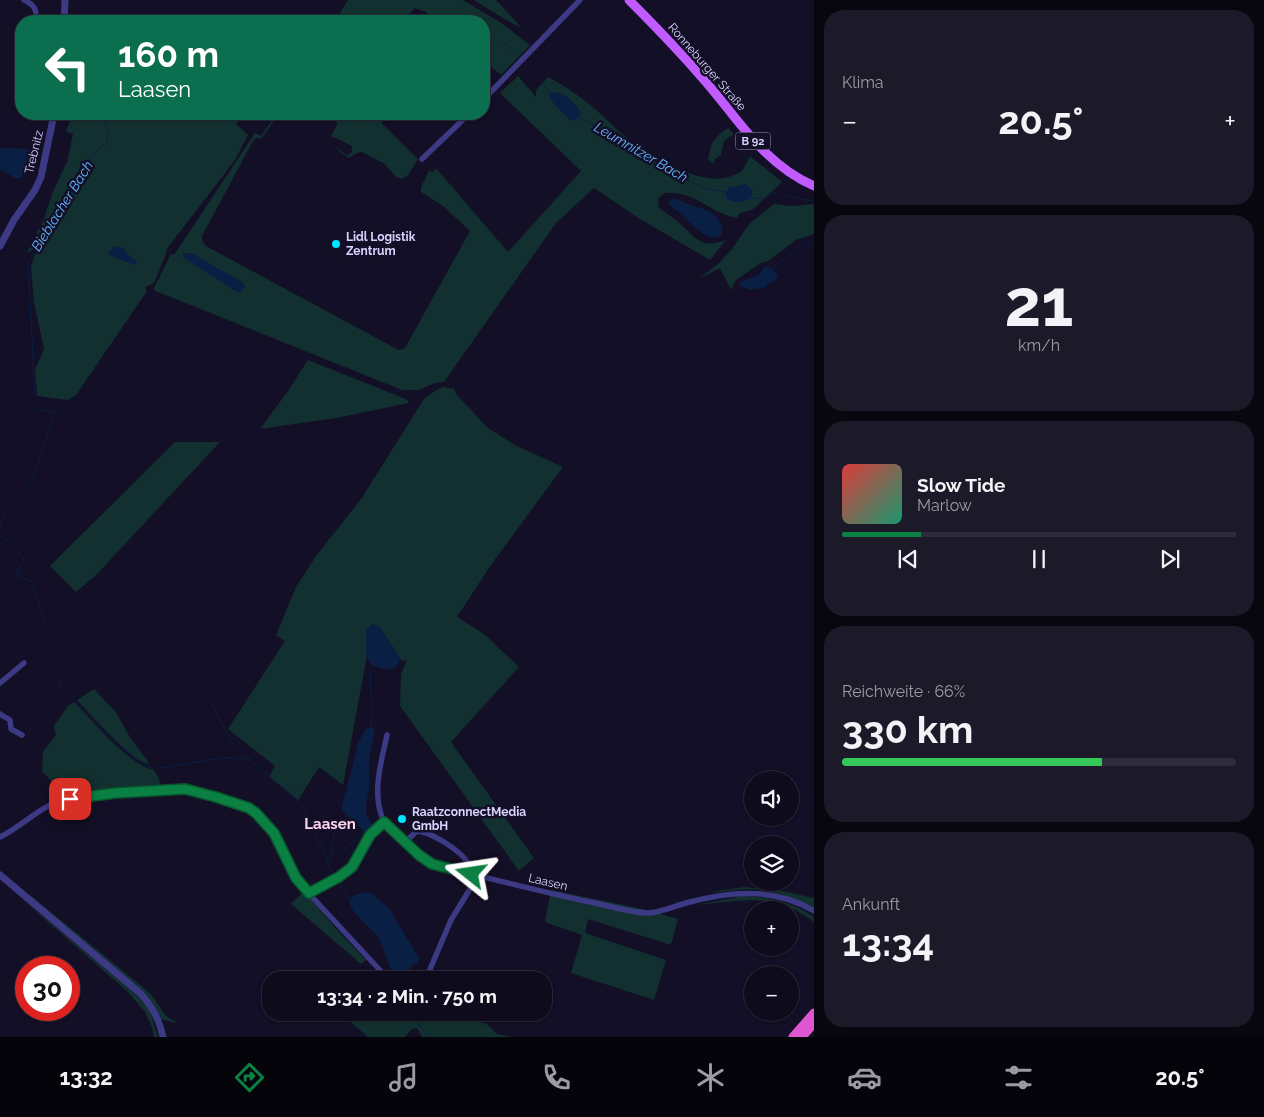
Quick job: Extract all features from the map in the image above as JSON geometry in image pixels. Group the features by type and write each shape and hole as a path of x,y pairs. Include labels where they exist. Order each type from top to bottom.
{"highway":[{"path":"793,1037 814,1013"},
{"path":"802,1037 814,1023"}],"main road":[{"name":"Ronneburger Straße","path":"629,0 706,81 759,148 781,166 814,186"}],"street":[{"path":"24,0 33,5 37,10 37,15"},
{"path":"64,15 65,0"},
{"path":"490,93 580,0"},
{"name":"Trebnitz","path":"0,246 41,177 53,120"},
{"path":"422,159 463,120"},
{"path":"0,683 24,663"},
{"path":"0,714 10,720 11,729 22,735"},
{"path":"309,893 339,877 352,867 370,835 384,822 380,814 378,778 387,735"},
{"path":"0,837 52,804 81,797 115,793 185,789 249,808 274,833 296,878 380,971"},
{"name":"Laasen","path":"384,822 432,864 612,906 647,913 732,893 752,892 791,900 814,912"},
{"path":"406,842 417,831 423,832 455,850 463,857 469,865 471,874"},
{"path":"1,876 141,994 155,1013 160,1024 162,1037"},
{"path":"429,971 451,920 478,876"}],"green space":[{"path":"348,0 463,0 488,15 429,15 415,8 408,15 339,15"},
{"path":"474,0 496,0 522,28 506,20"},
{"path":"490,16 530,45 501,75 490,66"},
{"path":"518,76 536,97 536,90 548,77 584,100 636,145 672,167 699,176 726,178 742,171 750,156 782,182 752,210 740,213 737,218 727,216 685,195 664,193 658,199 659,208 676,220 694,237 710,244 726,240 710,260 640,219 594,188 556,223 444,382 435,383 418,390 402,390 153,290 171,254 174,255 255,133 261,136 272,120 276,120 262,138 257,138 253,141 202,236 203,242 206,246 395,348 399,350 405,348 470,231 443,206 421,192 421,187 429,171 433,172 436,168 508,252 581,171 500,93"},
{"path":"71,120 240,120 236,124 248,135 235,160 166,250 167,252 154,283 145,287 147,291 76,395 68,400 37,396 35,370 44,349 34,302 31,267 35,254 46,246 27,252 43,221 54,189 67,162 73,134 66,131"},
{"path":"332,120 384,120 381,123 418,159 408,175 402,179 396,177 385,164 362,152 349,158 340,152 337,147 348,155 352,152 352,146 331,136 338,123"},
{"path":"728,128 734,134 724,141 721,155 715,159 713,164 708,159 710,148 716,138"},
{"path":"774,204 792,206 814,204 814,234 796,240 768,261 759,264 736,280 731,290 720,268 699,279 719,263 732,249 749,224"},
{"path":"308,360 406,399 409,403 336,418 260,429"},
{"path":"444,387 454,389 456,394 488,428 517,446 563,467 493,562 457,617 484,634 519,667 451,742 534,858 519,871 400,706 401,674 407,660 402,661 379,626 366,629 366,661 343,785 319,767 298,800 269,777 275,766 228,729 285,641 276,635 296,587 316,556 361,499 424,399"},
{"path":"175,442 220,442 97,574 76,592 50,566"},
{"path":"94,689 115,711 131,739 150,764 143,762 123,747 77,700"},
{"path":"74,702 123,751 134,760 154,770 159,779 161,789 101,791 66,797 42,771 43,752 56,735 54,726 68,706"},
{"path":"744,887 744,889 711,892"},
{"path":"11,890 138,996 150,1011 158,1037 154,1037 152,1027 145,1012 127,991"},
{"path":"551,890 643,909 678,919 671,945 588,919 585,933 666,960 654,1000 571,973 582,935 545,922"},
{"path":"304,891 366,960 361,964 291,904"},
{"path":"764,891 782,891 814,898 814,910 799,903 799,901 794,901"},
{"path":"30,895 150,993 166,1016 176,1022 161,1019 150,1000 29,899"},
{"path":"744,896 779,901 742,900 695,905"},
{"path":"799,908 814,917 814,922 799,912"},
{"path":"349,1021 476,1021 487,1024 497,1034 512,1037 422,1037 417,1028 412,1029 405,1037 368,1037"}],"water":[{"path":"553,92 562,94 572,101 581,112 579,118 572,121 553,103 549,95"},
{"path":"0,148 30,149 29,165 21,178 15,178 0,169"},
{"path":"746,184 753,191 751,198 739,202 726,198 728,188"},
{"path":"672,199 702,208 713,214 721,224 723,231 720,236 711,238 699,230 669,205 668,203"},
{"path":"115,246 125,250 138,262 134,265 109,255 108,252"},
{"path":"191,253 242,282 245,286 242,292 237,292 184,258 183,254"},
{"path":"768,266 778,277 771,283 768,283 766,287 750,290 738,285 744,280 759,275 763,268"},
{"path":"372,624 379,626 400,658 399,663 393,669 372,665 366,657 366,629"},
{"path":"371,727 374,729 374,734 370,753 366,812 374,826 367,834 345,814 342,806 359,741 366,729"},
{"path":"369,892 388,907 419,958 418,963 414,964 408,971 392,970 378,937 360,919 350,905 351,899 356,895"}],"waterway":[{"name":"Leumnitzer Bach","path":"502,41 517,54"},
{"name":"Leumnitzer Bach","path":"526,64 551,94"},
{"name":"Leumnitzer Bach","path":"579,118 617,137 652,163 704,188 725,192"},
{"name":"Bieblacher Bach","path":"35,396 28,262 56,215 73,194 91,159 107,143 108,131 104,120"},
{"name":"Leumnitzer Bach","path":"751,198 763,199 776,192"},
{"name":"Leumnitzer Bach","path":"783,194 814,201"},
{"path":"772,268 780,261 814,241"},
{"name":"Bieblacher Bach","path":"0,525 8,508 23,493 32,479 55,412 36,409"},
{"name":"Bieblacher Bach","path":"0,535 24,559 16,573 32,582 45,622"},
{"path":"371,671 371,727"},
{"name":"Bieblacher Bach","path":"59,678 60,685 106,734 130,754 152,768"},
{"path":"211,703 233,744 250,759"},
{"name":"Bieblacher Bach","path":"158,768 228,758 250,760 298,800 307,814 334,876"},
{"path":"327,860 332,856 335,832 344,820"},
{"path":"332,856 360,837"},
{"name":"Bieblacher Bach","path":"338,882 352,902"},
{"name":"Bieblacher Bach","path":"416,1021 429,1037"}],"place":[{"name":"Lidl Logistik Zentrum","path":"336,244"},
{"name":"RaatzconnectMedia GmbH","path":"402,819"}],"district":[{"name":"Laasen","path":"330,824"}],"route":[{"path":"70,799 115,793 185,789 249,808 274,833 296,878 309,893 339,877 352,867 370,835 384,822 419,855 432,864 471,874"}]}
